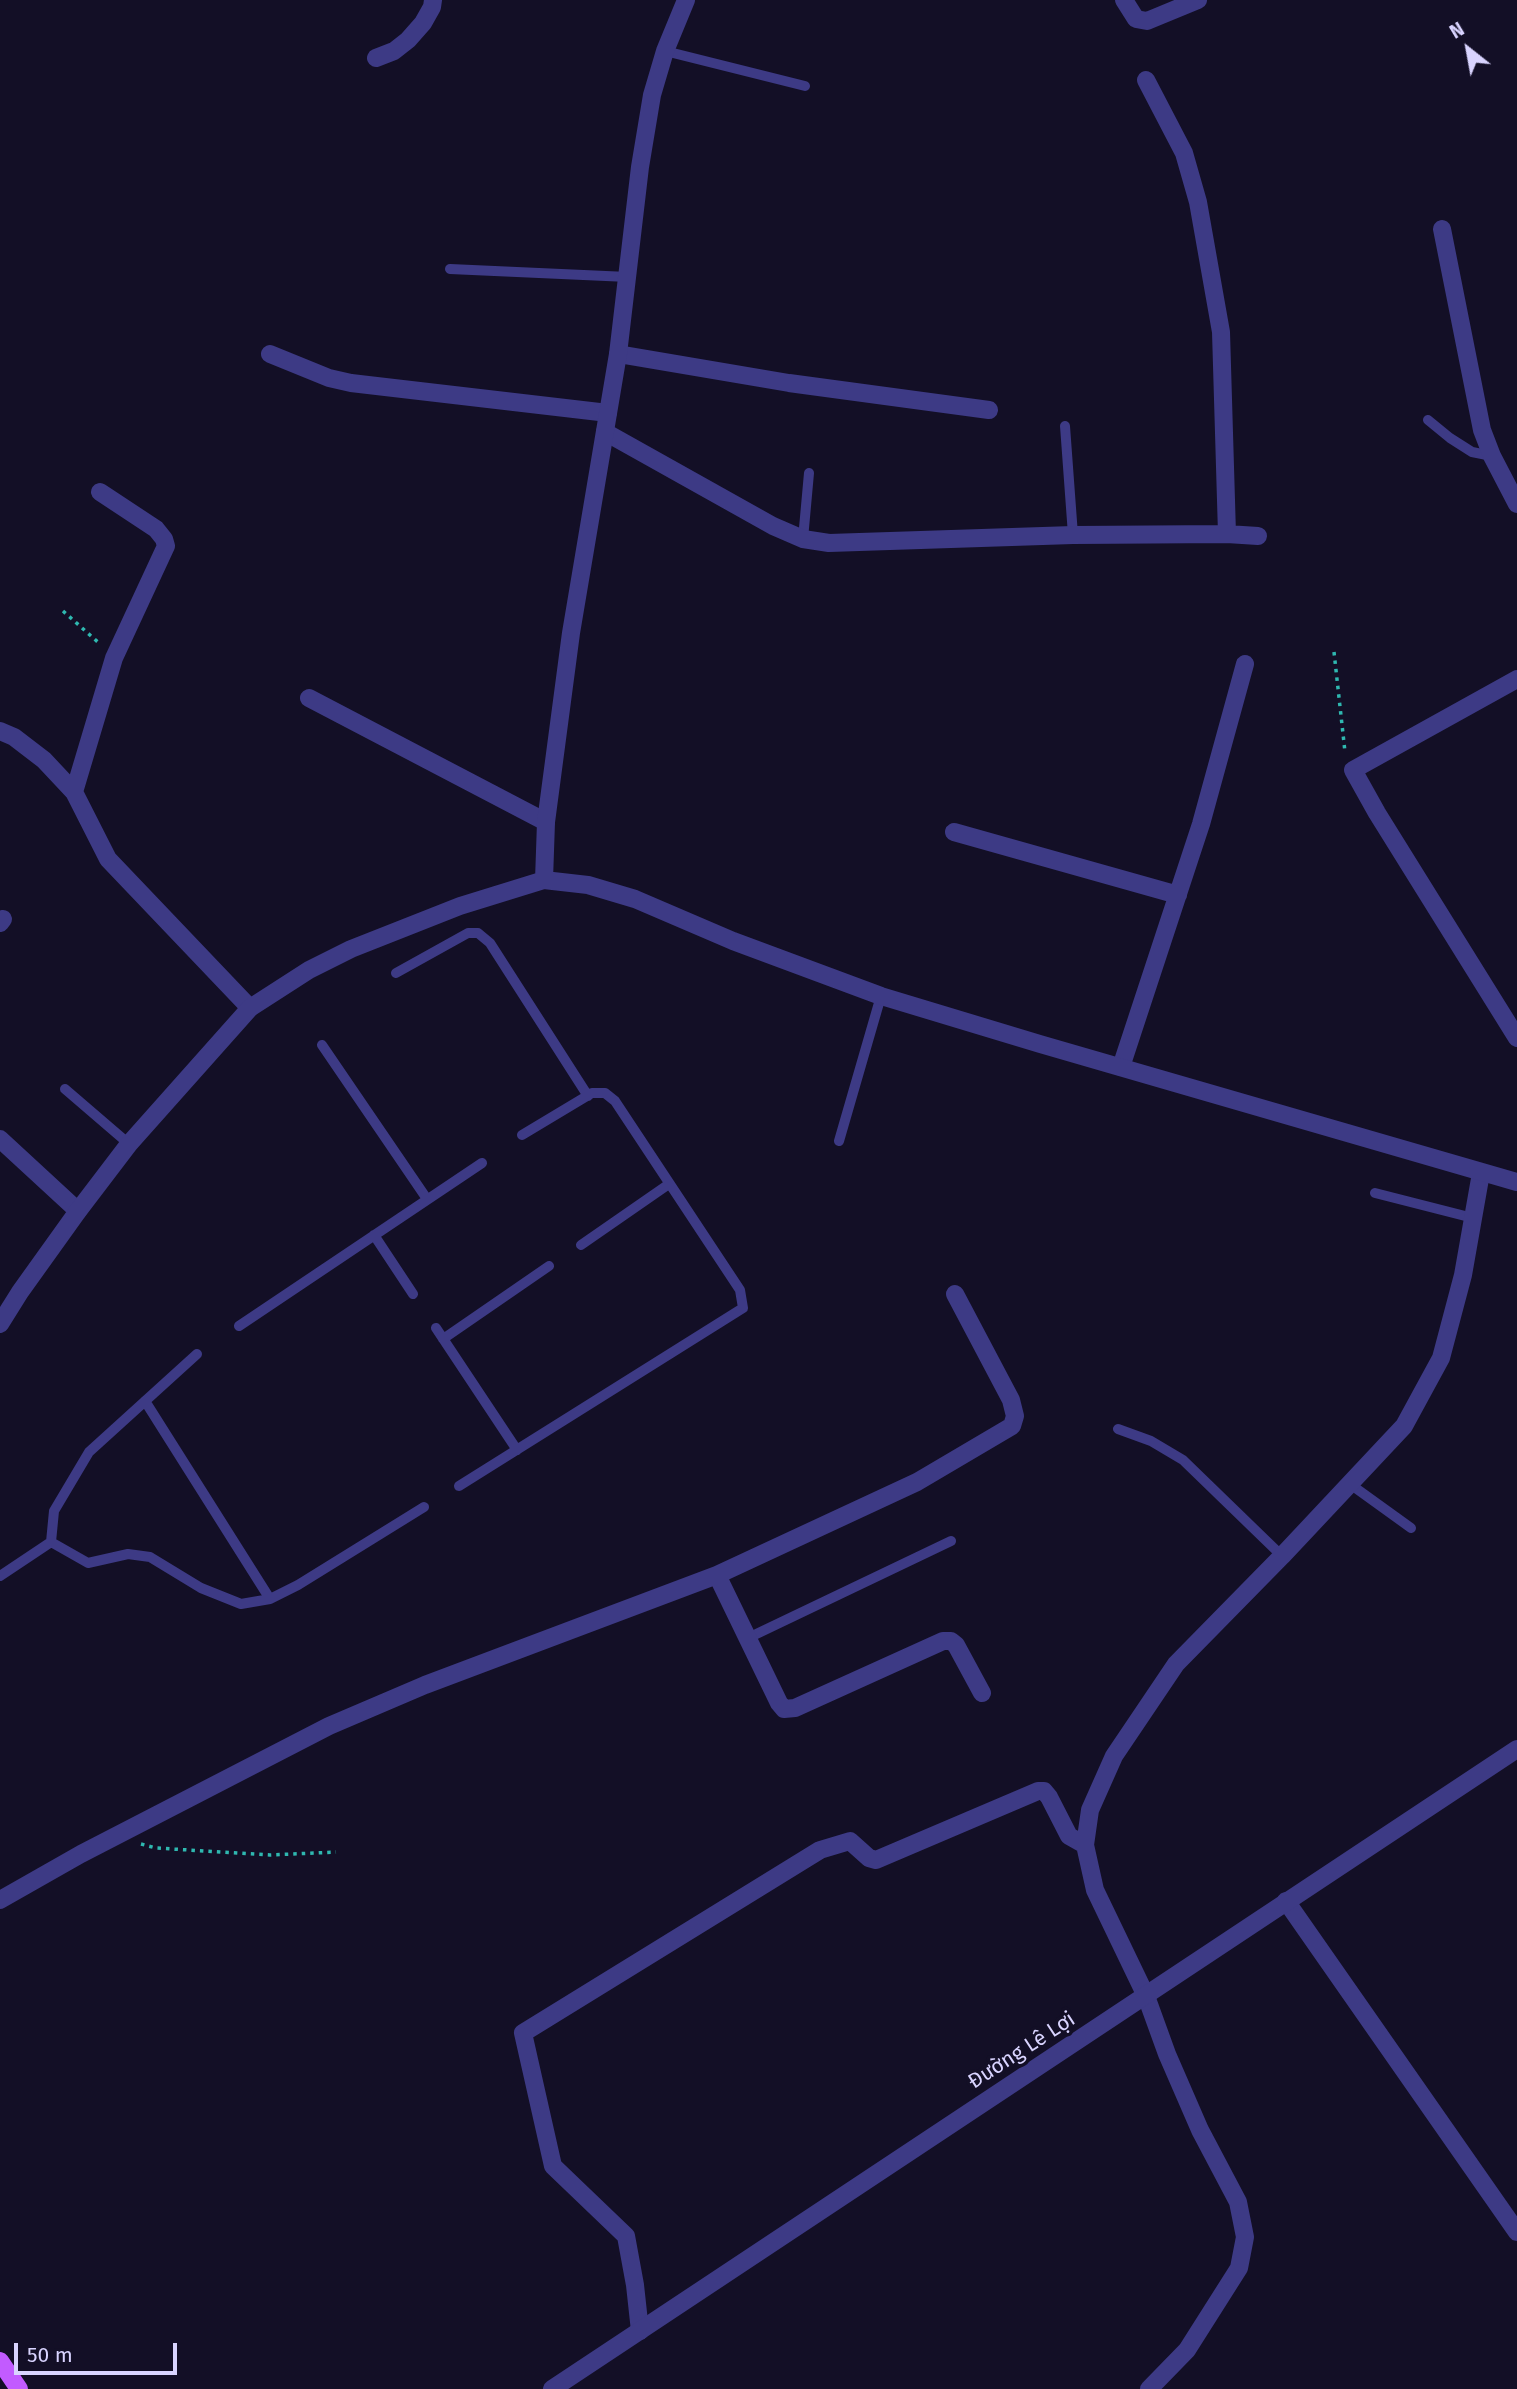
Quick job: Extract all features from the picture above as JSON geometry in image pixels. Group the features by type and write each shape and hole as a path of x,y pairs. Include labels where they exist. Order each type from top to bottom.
{"main road":[{"path":"0,2361 19,2389"}],"street":[{"path":"376,58 394,51 408,40 424,23 432,7 432,0"},
{"path":"544,880 545,822 571,633 618,354 640,167 652,95 665,51 686,0"},
{"path":"1124,0 1136,19 1147,21 1198,0"},
{"path":"1146,80 1184,153 1198,202 1221,332 1227,534"},
{"path":"1442,229 1482,430 1517,504"},
{"path":"270,354 329,378 351,383 608,413"},
{"path":"618,354 789,383 989,410"},
{"path":"605,432 773,526 803,539 828,543 1073,535 1258,536"},
{"path":"74,792 114,658 166,546 156,529 100,492"},
{"path":"1121,1067 1201,824 1245,664"},
{"path":"1517,679 1353,770 1517,1038"},
{"path":"309,698 545,822"},
{"path":"0,732 14,737 44,760 74,792 108,859 250,1008"},
{"path":"954,832 1178,895"},
{"path":"0,1324 78,1210 129,1144 250,1008 309,970 351,949 460,906 544,880 588,886 635,899 733,941 881,996 1517,1182"},
{"path":"0,1139 78,1210"},
{"path":"1149,2389 1187,2350 1239,2268 1245,2237 1238,2202 1200,2130 1167,2054 1146,1996 1095,1889 1084,1844 1090,1810 1114,1756 1177,1664 1404,1426 1441,1358 1463,1275 1481,1172"},
{"path":"0,1900 329,1726 425,1685 718,1575 917,1482 1012,1426 1015,1416 1011,1400 955,1294"},
{"path":"718,1575 784,1709 795,1708 943,1641 951,1641 956,1645 982,1693"},
{"name":"Đường Lê Lợi","path":"552,2389 1517,1749"},
{"path":"640,2331 626,2236 553,2166 523,2033 820,1850 847,1841 853,1842 869,1858 876,1860 1038,1791 1044,1791 1069,1836 1084,1844"},
{"path":"1286,1901 1517,2232"}],"lane":[{"path":"665,51 805,86"},
{"path":"450,269 628,277"},
{"path":"1428,420 1472,452 1492,456"},
{"path":"1065,426 1073,535"},
{"path":"803,539 809,473"},
{"path":"396,973 468,933 478,933 490,943 588,1096"},
{"path":"838,1141 881,996"},
{"path":"322,1045 427,1199"},
{"path":"65,1089 129,1144"},
{"path":"458,1486 743,1308 740,1290 614,1101 605,1093 592,1093 523,1135"},
{"path":"239,1326 482,1163"},
{"path":"582,1245 669,1184"},
{"path":"1375,1193 1473,1218"},
{"path":"374,1235 413,1294"},
{"path":"443,1339 549,1266"},
{"path":"436,1328 517,1450"},
{"path":"51,1542 54,1511 89,1452 197,1354"},
{"path":"145,1401 270,1599"},
{"path":"1118,1429 1151,1441 1183,1460 1282,1556"},
{"path":"1350,1484 1411,1528"},
{"path":"51,1542 88,1563 128,1554 150,1557 201,1588 241,1604 270,1599 298,1585 424,1507"},
{"path":"748,1638 951,1541"},
{"path":"0,1576 51,1542"}],"path":[{"path":"63,611 114,658"},
{"path":"1334,652 1343,749 1353,770"},
{"path":"115,1837 156,1848 270,1855 336,1852"}]}
